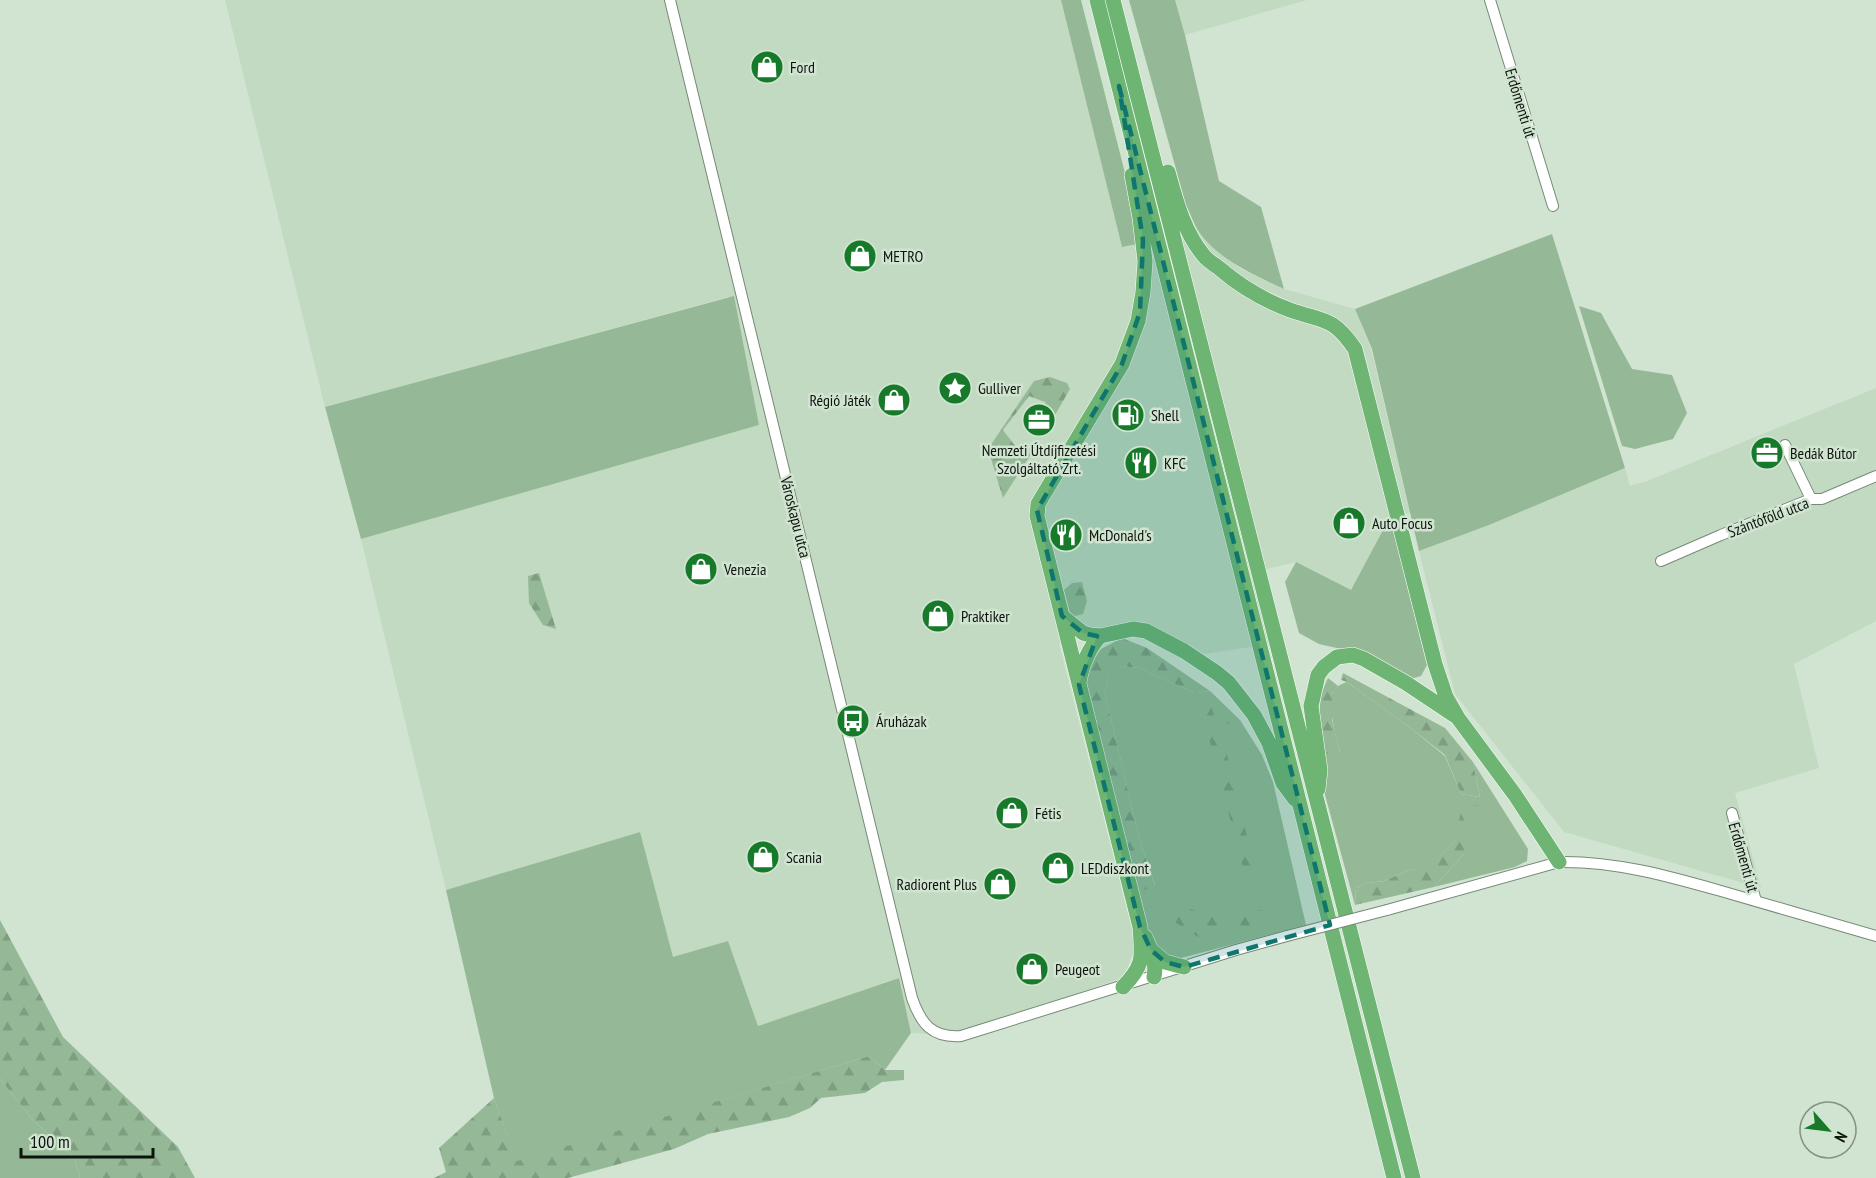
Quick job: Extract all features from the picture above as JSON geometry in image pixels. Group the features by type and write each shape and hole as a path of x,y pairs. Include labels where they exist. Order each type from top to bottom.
{"highway":[{"path":"1097,0 1394,1178"},
{"path":"1113,0 1413,1178"},
{"path":"1119,86 1122,125 1143,240 1145,272 1142,301 1138,321 1126,355 1042,497 1037,510 1038,522 1146,953 1156,968 1154,977"},
{"path":"1138,93 1154,123 1179,209 1205,257 1233,280 1264,300 1324,319 1346,335 1355,349 1433,669 1435,702"},
{"path":"1062,616 1083,633 1095,638"},
{"path":"1069,646 1077,648 1095,638 1133,629 1146,632 1190,654 1218,673 1254,715 1269,743 1283,783 1301,808"},
{"path":"1079,685 1083,667 1095,638"},
{"path":"1317,801 1320,770 1311,706 1318,675 1331,661 1353,655 1406,683 1458,718"},
{"path":"1406,683 1421,682 1433,669"},
{"path":"1433,669 1458,718 1515,795 1559,862"},
{"path":"1146,953 1165,962 1184,967"},
{"path":"1123,987 1137,972 1146,953"}],"street":[{"name":"Városkapu utca","path":"670,0 912,998 923,1023 943,1036 961,1036 1123,987"},
{"name":"Erdőmenti út","path":"1490,0 1553,206"},
{"path":"1785,446 1811,500"},
{"name":"Szántóföld utca","path":"1661,561 1721,535 1811,500 1822,499 1876,476"},
{"name":"Erdőmenti út","path":"1732,813 1756,901"},
{"path":"1123,987 1287,936 1559,862 1624,866 1671,877 1876,936"}],"highlighted area":[{"path":"1119,86 1330,925 1184,967 1165,962 1151,950 1140,927 1079,685 1097,636 1083,633 1062,616 1037,510 1122,364 1140,312 1143,240"}],"shaded area":[{"path":"225,0 1061,0 1122,247 1197,229 1214,247 1241,269 1284,289 1355,309 1371,349 1410,513 1390,517 1351,591 1296,562 1255,572 1270,644 1198,655 1120,627 1059,644 1136,945 1124,977 961,1035 911,1033 898,978 758,1026 728,941 673,958 640,832 446,890 361,539 759,425 728,297 325,407"},
{"path":"1175,0 1307,0 1185,35"},
{"path":"1876,388 1876,621 1794,664 1819,768 1735,793 1761,888 1564,832 1455,694 1419,551 1489,525 1625,468 1630,486 1647,481"}],"green space":[{"path":"1061,0 1081,0 1126,177 1137,244 1122,247"},
{"path":"1129,0 1175,0 1219,181 1261,207 1284,289 1223,256 1203,238 1196,227 1186,205"},
{"path":"1552,234 1625,468 1489,525 1419,551 1372,349 1355,309"},
{"path":"734,296 759,425 361,539 325,407"},
{"path":"1579,306 1601,313 1632,369 1672,375 1687,413 1673,439 1635,449 1622,446"},
{"path":"1050,377 1067,383 1070,389 1052,420 1045,402 1029,396 1003,430 1016,447 1034,449 1003,498 988,449 1034,381"},
{"path":"1390,517 1427,665 1421,676 1407,680 1341,649 1319,644 1299,633 1285,582 1296,562 1351,590"},
{"path":"539,573 556,629 543,625 529,603 528,576"},
{"path":"1082,582 1087,601 1083,614 1071,617 1064,590 1072,583"},
{"path":"1122,638 1147,648 1210,691 1195,693 1139,668 1121,666 1109,674 1105,694 1140,841 1155,886 1136,893 1085,688 1087,669 1101,649"},
{"path":"1121,666 1139,668 1195,693 1210,691 1240,720 1262,755 1273,782 1306,925 1181,958 1167,957 1152,941 1145,926 1136,893 1155,885 1140,841 1105,694 1109,673"},
{"path":"1343,673 1445,728 1473,762 1480,797 1461,794 1445,755 1347,682 1341,680"},
{"path":"1328,678 1338,686 1332,693 1332,720 1340,752 1324,754 1320,706"},
{"path":"1347,682 1445,756 1461,794 1480,797 1473,762 1528,849 1527,861 1515,867 1434,887 1464,854 1455,840 1427,871 1411,869 1384,881 1367,883 1356,888 1355,905 1324,791 1324,754 1340,751 1332,714 1332,694 1336,688"},
{"path":"1208,697 1215,718 1227,716 1231,723 1220,726 1257,877 1246,880 1199,700"},
{"path":"1478,805 1469,842 1474,843 1473,852 1464,854 1434,887 1355,905 1356,888 1367,883 1384,881 1411,869 1427,870 1455,840 1462,806"},
{"path":"640,832 673,957 728,941 758,1026 899,978 911,1033 885,1070 869,1056 517,1162 494,1098 446,890"},
{"path":"1175,904 1206,914 1233,914 1262,910 1267,914 1264,926 1198,937 1170,919 1167,909"},
{"path":"0,920 63,1037 178,1147 195,1178 80,1178 75,1159 33,1120 0,1079"},
{"path":"869,1056 885,1070 904,1070 904,1080 882,1082 865,1093 821,1098 810,1108 789,1117 708,1134 674,1149 568,1178 434,1178 446,1172 439,1148 494,1098 517,1161"},
{"path":"0,1079 33,1120 75,1159 80,1178 0,1178"}],"place":[{"name":"Ford","path":"767,67"},
{"name":"METRO","path":"860,256"},
{"name":"Gulliver","path":"955,388"},
{"name":"Régió Játék","path":"894,400"},
{"name":"Shell","path":"1128,415"},
{"name":"Nemzeti Útdíjfizetési Szolgáltató Zrt.","path":"1039,420"},
{"name":"Bedák Bútor","path":"1767,453"},
{"name":"KFC","path":"1141,463"},
{"name":"Auto Focus","path":"1349,523"},
{"name":"McDonald's","path":"1066,535"},
{"name":"Venezia","path":"701,569"},
{"name":"Praktiker","path":"938,616"},
{"name":"Áruházak","path":"853,721"},
{"name":"Fétis","path":"1012,813"},
{"name":"Scania","path":"763,857"},
{"name":"LEDdiszkont","path":"1058,868"},
{"name":"Radiorent Plus","path":"1000,884"},
{"name":"Peugeot","path":"1032,969"}]}
